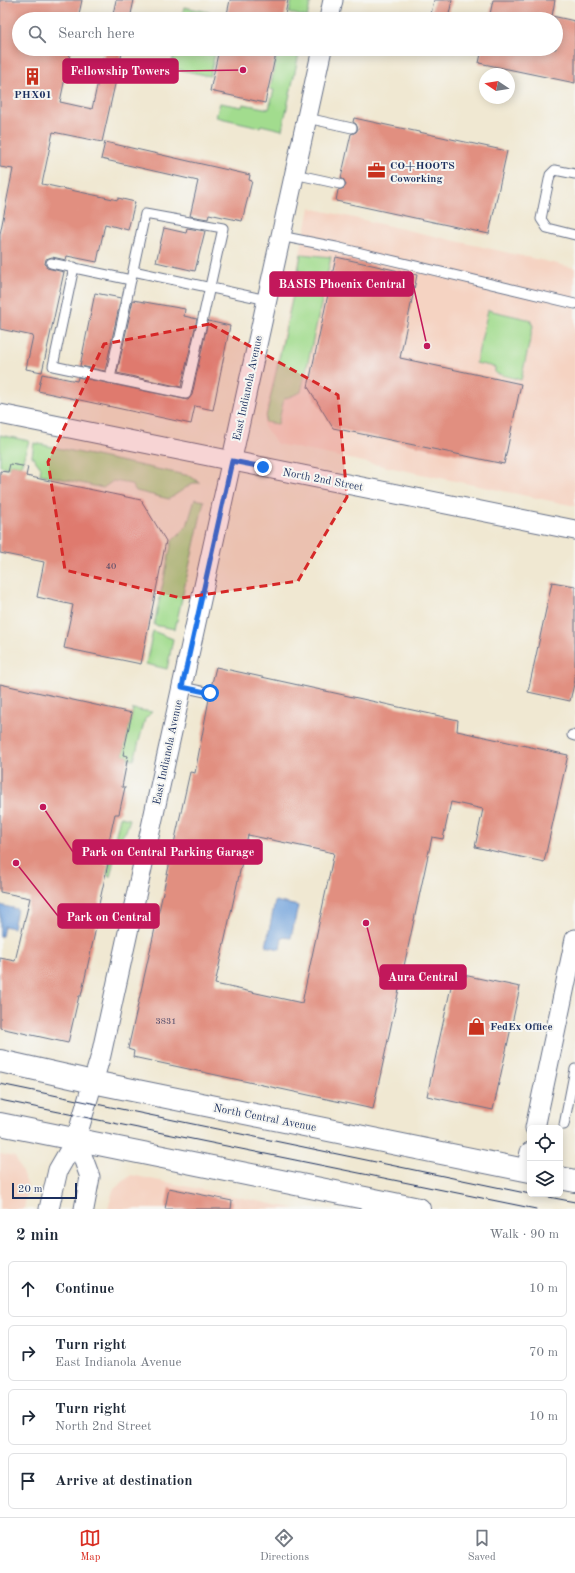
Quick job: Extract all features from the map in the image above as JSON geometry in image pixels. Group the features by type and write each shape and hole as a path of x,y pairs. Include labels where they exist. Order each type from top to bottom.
{"main road":[{"name":"North Central Avenue","path":"0,1061 90,1092 527,1164"},
{"path":"0,1124 419,1209"},
{"path":"563,1179 575,1181"}],"street":[{"path":"330,12 333,0"},
{"name":"East Indianola Avenue","path":"49,1209 58,1170 76,1140 101,1055 320,56"},
{"name":"North 2nd Street","path":"0,414 575,530"},
{"path":"536,1125 566,1000 575,939"},
{"path":"76,1140 90,1176 84,1209"}],"lane":[{"path":"307,118 352,128"},
{"path":"575,174 555,170 550,175 541,219 547,228 575,234"},
{"path":"294,174 340,184"},
{"path":"74,268 53,366 110,378 186,394 223,228 145,214 110,378"},
{"path":"280,236 336,247 575,304"},
{"path":"51,263 74,268 210,288 267,300"},
{"path":"182,687 210,693"},
{"path":"564,1125 575,1069"}],"highlighted area":[{"path":"210,324 338,395 347,497 298,581 181,598 65,570 48,462 104,344"}],"shaded area":[{"path":"310,208 575,268 575,506 277,444 263,425"},
{"path":"0,1154 15,1157 28,1186 24,1209 0,1209"},
{"path":"131,1175 296,1209 108,1209 113,1190"}],"green space":[{"path":"292,0 311,0 308,12 289,12"},
{"path":"184,7 208,12 183,12"},
{"path":"174,56 214,56 210,76 171,68"},
{"path":"277,56 298,56 282,130 261,125 260,127 216,117 220,103 242,107 243,104 269,109 274,90 270,89"},
{"path":"301,254 331,257 327,276 298,271"},
{"path":"296,282 326,283 301,392 284,399 278,424 265,422"},
{"path":"488,310 530,320 533,326 521,380 495,373 495,367 476,363"},
{"path":"0,435 29,441 21,466 10,464 9,468 0,466"},
{"path":"34,443 190,476 200,483 193,483 169,499 136,491 131,484 113,481 103,488 40,474 41,468 32,456"},
{"path":"195,499 204,501 175,629 154,625 172,541 187,526"},
{"path":"153,631 173,639 167,669 146,664"},
{"path":"133,709 152,712 145,719 134,760 128,759 128,756 123,755"},
{"path":"120,817 130,819 126,831 118,841 110,877 107,874"}],"water":[{"path":"275,901 298,906 291,938 282,937 280,949 266,946"},
{"path":"0,905 17,909 13,928 4,926 2,936 0,936"}],"building":[{"path":"0,0 82,0 79,12 12,12 12,56 70,56 60,102 92,109 103,56 121,56 102,142 53,132 42,184 118,200 118,198 135,202 128,230 105,224 97,262 67,256 66,260 52,257 46,259 45,264 47,268 64,272 42,372 26,369 33,336 0,329 0,234 13,169 0,167"},
{"path":"116,0 134,0 131,12 113,12"},
{"path":"230,0 288,0 285,12 227,12"},
{"path":"434,0 452,0 449,12 431,12"},
{"path":"493,0 555,0 553,12 490,12"},
{"path":"563,18 575,21 575,83 515,70 515,68 503,68 479,63 480,56 563,56"},
{"path":"218,56 275,56 265,103 210,91"},
{"name":"CO+HOOTS Coworking","path":"354,118 507,151 489,234 336,201 338,190 344,188 346,185 344,180 341,178 351,134 356,132 358,129 356,124 353,122"},
{"path":"105,142 250,175 249,180 252,181 242,221 209,214 208,219 190,216 198,181 101,159"},
{"path":"164,228 186,233 187,228 205,231 195,271 156,262"},
{"path":"336,257 417,275 400,358 521,384 504,464 333,428 308,387"},
{"path":"95,293 121,298 105,371 80,366"},
{"path":"133,300 185,309 184,316 197,319 181,387 117,373"},
{"path":"208,321 230,326 213,410 195,406 191,424 38,391 42,374 77,381 78,377 188,400 192,395"},
{"path":"10,464 28,467 26,476 141,500 166,541 141,664 64,648 73,605 37,597 44,562 0,553 0,471 8,472"},
{"path":"552,582 575,586 575,680 570,701 528,692"},
{"path":"216,667 458,720 457,731 568,755 544,862 475,847 483,809 451,802 443,839 432,837 373,1109 133,1057 134,1051 128,1049 190,772 195,773 209,699 212,699 216,695 216,691 211,687","holes":["248,835 334,853 302,1003 215,984"]},
{"path":"0,684 132,713 123,755 128,756 122,787 125,787 119,814 115,814 104,863 108,864 97,913 99,914 81,996 79,996 68,1043 0,1028 0,958 15,961 30,898 0,892"},
{"name":"FedEx Office","path":"454,973 520,987 493,1110 427,1096"},
{"path":"169,1188 232,1201 231,1209 165,1209"}],"tram line":[{"path":"0,1084 527,1193"},
{"path":"0,1100 536,1209"},
{"path":"549,1197 575,1202"}],"place":[{"name":"Fellowship Towers","path":"243,70"},
{"name":"PHX01","path":"33,76"},
{"name":"CO+HOOTS Coworking","path":"377,171"},
{"name":"BASIS Phoenix Central","path":"427,346"},
{"name":"Park on Central Parking Garage","path":"43,807"},
{"name":"Park on Central","path":"16,863"},
{"name":"Aura Central","path":"366,923"},
{"name":"FedEx Office","path":"477,1026"}],"route":[{"path":"210,693 182,687 232,461 263,467"}]}
